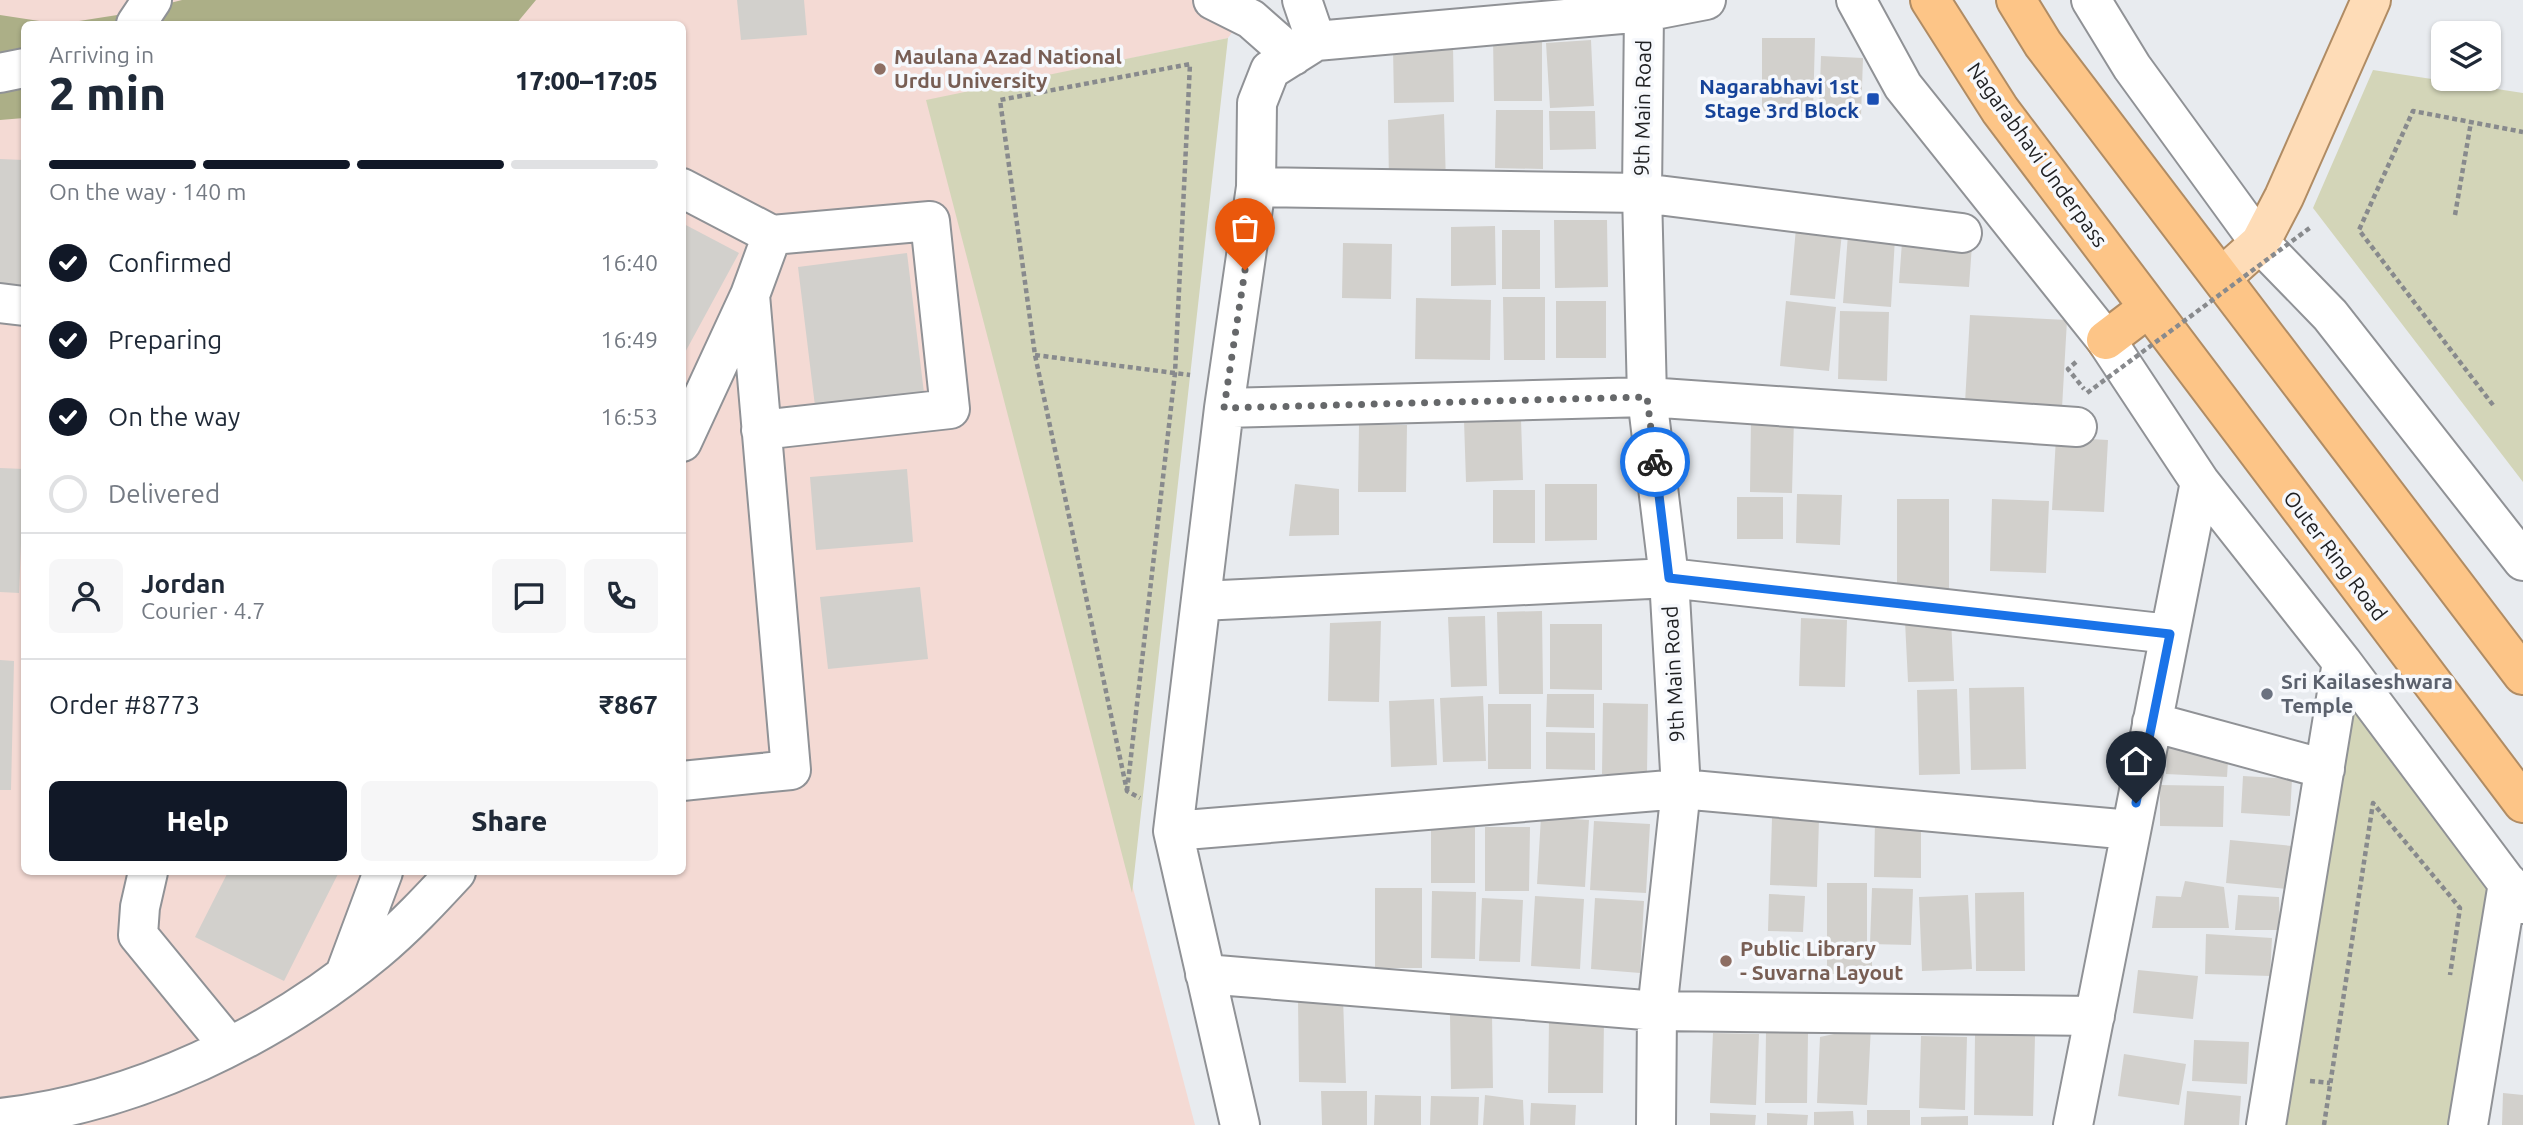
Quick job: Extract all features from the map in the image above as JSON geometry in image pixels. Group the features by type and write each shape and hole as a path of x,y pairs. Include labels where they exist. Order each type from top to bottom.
{"highway":[{"name":"Nagarabhavi Underpass","path":"1930,0 2000,110 2148,308"},
{"path":"2016,0 2043,44 2523,675"},
{"path":"2106,340 2148,308"},
{"name":"Outer Ring Road","path":"2148,308 2523,803"}],"main road":[{"path":"2222,277 2260,243 2284,197 2371,0"}],"street":[{"path":"138,21 152,0"},
{"path":"1213,0 1305,48"},
{"path":"1301,0 1305,48"},
{"path":"1240,1125 1174,823 1227,394 1256,187 1257,103 1270,70 1305,48 1583,8 1644,12 1706,0"},
{"path":"1856,0 1903,86 2106,340 2200,482 2342,662 2515,893 2468,1125"},
{"path":"2091,0 2132,67 2260,243 2330,315 2523,561"},
{"name":"9th Main Road","path":"1644,12 1642,193 1647,397 1669,578 1681,789 1657,1011 1656,1125"},
{"path":"0,73 21,69"},
{"path":"1256,187 1642,193 1962,233"},
{"path":"686,190 772,235 930,221 950,408 761,430"},
{"path":"686,432 750,295 772,235"},
{"path":"686,781 792,770 750,295"},
{"path":"0,303 21,306"},
{"path":"1227,394 1647,397 2082,410"},
{"path":"2073,1125 2200,482"},
{"path":"1201,600 1669,578 2170,634"},
{"path":"2266,1125 2342,662"},
{"path":"2152,722 2325,769"},
{"path":"1174,823 1681,789 2131,830"},
{"path":"147,875 140,907 138,935 229,1046"},
{"path":"345,974 382,875"},
{"path":"0,1118 65,1106 117,1092 167,1074 273,1023 377,950 453,875"},
{"path":"1205,974 1657,1011 2095,1016"}],"path":[{"path":"1127,791 1175,373 1189,64 1000,100 1035,355 1127,791 1174,823"},
{"path":"2493,405 2359,230 2413,111 2523,132"},
{"path":"2455,215 2471,122"},
{"path":"2068,369 2082,410 2311,227"},
{"path":"1035,355 1175,373 1227,394"},
{"path":"2324,1125 2373,803 2460,908 2450,975"}],"shaded area":[{"path":"0,0 1248,0 1249,9 1228,38 927,101 1195,1125 0,1125"}],"green space":[{"path":"182,0 536,0 518,21 79,21 130,13"},
{"path":"0,15 39,21 21,21 21,118 0,120"},
{"path":"1228,38 1132,893 926,100"},
{"path":"2373,70 2431,79 2431,91 2501,90 2523,93 2523,482 2313,208"},
{"path":"2342,662 2508,883 2468,1125 2266,1125"}],"building":[{"path":"737,0 804,0 807,35 741,40"},
{"path":"1542,36 1542,101 1494,101 1493,37"},
{"path":"1762,38 1815,38 1813,112 1762,111"},
{"path":"1591,40 1594,106 1550,108 1546,43"},
{"path":"1453,46 1454,102 1394,103 1393,48"},
{"path":"1821,56 1863,58 1861,116 1819,116"},
{"path":"1496,110 1543,110 1543,169 1495,168"},
{"path":"1549,111 1595,111 1596,149 1550,150"},
{"path":"1444,114 1446,184 1389,183 1388,120"},
{"path":"0,159 21,160 21,287 0,285"},
{"path":"1554,220 1607,220 1608,287 1555,288"},
{"path":"686,225 739,253 686,351"},
{"path":"1495,226 1496,285 1451,286 1451,227"},
{"path":"1796,228 1842,233 1835,299 1790,295"},
{"path":"1502,230 1540,230 1540,289 1502,289"},
{"path":"1848,234 1895,238 1891,307 1843,303"},
{"path":"1902,242 1972,245 1969,287 1899,283"},
{"path":"1343,243 1392,244 1391,299 1342,298"},
{"path":"907,253 924,393 815,406 798,267"},
{"path":"1503,297 1545,297 1545,360 1504,360"},
{"path":"1416,298 1491,300 1490,360 1415,359"},
{"path":"1556,301 1606,301 1606,358 1556,358"},
{"path":"1786,301 1836,307 1829,371 1780,366"},
{"path":"1840,311 1889,312 1887,381 1838,379"},
{"path":"1970,315 2067,320 2062,408 1965,403"},
{"path":"1521,419 1523,480 1466,482 1464,420"},
{"path":"1751,419 1794,419 1792,493 1750,492"},
{"path":"1359,425 1407,425 1406,492 1358,492"},
{"path":"2056,437 2108,440 2104,512 2052,510"},
{"path":"0,468 21,469 19,593 0,592"},
{"path":"907,469 913,542 816,550 810,477"},
{"path":"1295,484 1339,489 1339,535 1289,536"},
{"path":"1545,484 1597,484 1597,540 1545,541"},
{"path":"1493,490 1535,490 1535,543 1493,543"},
{"path":"1797,494 1842,495 1840,545 1796,543"},
{"path":"1737,497 1783,497 1783,539 1737,539"},
{"path":"1897,499 1949,499 1949,593 1897,593"},
{"path":"1992,499 2049,501 2046,573 1990,571"},
{"path":"920,587 928,659 828,669 820,597"},
{"path":"1542,611 1543,694 1499,694 1497,612"},
{"path":"1485,616 1487,686 1451,687 1448,617"},
{"path":"1801,618 1847,620 1845,687 1799,686"},
{"path":"1951,619 1954,681 1908,682 1905,621"},
{"path":"1381,621 1379,702 1328,701 1330,623"},
{"path":"1550,624 1602,624 1602,690 1550,689"},
{"path":"0,660 14,661 11,790 0,790"},
{"path":"2024,687 2026,769 1971,770 1969,688"},
{"path":"1957,689 1960,774 1919,775 1917,690"},
{"path":"1547,694 1594,694 1594,728 1546,727"},
{"path":"1483,696 1486,761 1443,762 1440,698"},
{"path":"1434,699 1437,765 1391,767 1389,701"},
{"path":"1603,703 1648,704 1647,774 1602,774"},
{"path":"1488,704 1531,704 1531,769 1488,769"},
{"path":"1546,732 1595,733 1595,770 1546,769"},
{"path":"2168,741 2229,744 2227,777 2166,774"},
{"path":"2243,776 2292,779 2290,816 2241,813"},
{"path":"2160,785 2224,786 2223,827 2160,826"},
{"path":"1541,817 1589,820 1585,887 1537,884"},
{"path":"1772,818 1819,819 1817,887 1770,885"},
{"path":"1875,819 1921,819 1921,878 1874,877"},
{"path":"1594,821 1650,824 1646,893 1590,890"},
{"path":"1431,827 1475,827 1475,883 1431,883"},
{"path":"1485,827 1530,827 1529,891 1485,891"},
{"path":"2230,840 2292,846 2287,889 2226,883"},
{"path":"226,875 337,875 284,981 195,937"},
{"path":"2185,881 2224,887 2229,928 2152,928 2156,896 2181,897"},
{"path":"1827,883 1867,883 1867,943 1827,943"},
{"path":"1375,888 1422,888 1422,968 1375,968"},
{"path":"1872,888 1913,889 1911,945 1870,944"},
{"path":"1432,891 1476,892 1475,959 1431,958"},
{"path":"2024,892 2025,971 1976,971 1975,893"},
{"path":"1769,894 1805,896 1803,932 1768,931"},
{"path":"1968,895 1972,969 1922,971 1919,897"},
{"path":"2238,895 2279,897 2280,930 2235,930"},
{"path":"1535,896 1584,899 1580,969 1531,966"},
{"path":"1482,898 1523,900 1520,962 1479,961"},
{"path":"1595,898 1644,901 1640,973 1591,969"},
{"path":"2206,934 2272,938 2270,976 2205,974"},
{"path":"1872,950 1872,974 1827,974 1827,951"},
{"path":"2138,970 2198,976 2193,1019 2133,1013"},
{"path":"1343,998 1346,1083 1299,1082 1298,999"},
{"path":"1450,1014 1492,1014 1493,1088 1451,1089"},
{"path":"1549,1020 1604,1020 1603,1093 1548,1093"},
{"path":"1871,1026 1867,1105 1817,1103 1820,1037"},
{"path":"1766,1032 1808,1033 1807,1103 1765,1103"},
{"path":"1713,1033 1759,1034 1756,1105 1710,1103"},
{"path":"1975,1035 2035,1036 2033,1116 1974,1115"},
{"path":"1921,1036 1967,1037 1965,1110 1919,1108"},
{"path":"2194,1040 2249,1042 2247,1084 2192,1081"},
{"path":"2124,1054 2186,1064 2179,1105 2118,1096"},
{"path":"1321,1091 1367,1091 1367,1125 1322,1125"},
{"path":"2187,1091 2241,1096 2239,1125 2184,1125"},
{"path":"2503,1093 2523,1095 2523,1125 2502,1125"},
{"path":"1375,1095 1421,1096 1421,1125 1374,1125"},
{"path":"1485,1095 1523,1100 1524,1125 1483,1125"},
{"path":"1431,1096 1479,1097 1478,1125 1430,1125"},
{"path":"1531,1103 1576,1105 1575,1125 1530,1125"},
{"path":"1867,1110 1910,1110 1910,1125 1867,1125"},
{"path":"1853,1111 1854,1125 1814,1125 1814,1112"},
{"path":"1710,1113 1756,1115 1755,1125 1710,1125"},
{"path":"1767,1113 1808,1115 1807,1125 1767,1125"},
{"path":"1968,1116 1968,1125 1921,1125 1921,1117"}],"way so far":[{"path":"1245,270 1224,408 1647,397 1655,462"}],"place":[{"name":"Maulana Azad National Urdu University","path":"880,69"},
{"name":"Nagarabhavi 1st Stage 3rd Block","path":"1873,99"},
{"name":"Sri Kailaseshwara Temple","path":"2267,694"},
{"name":"Public Library - Suvarna Layout","path":"1726,961"}],"route":[{"path":"1655,462 1669,578 2170,634 2136,803"}]}
